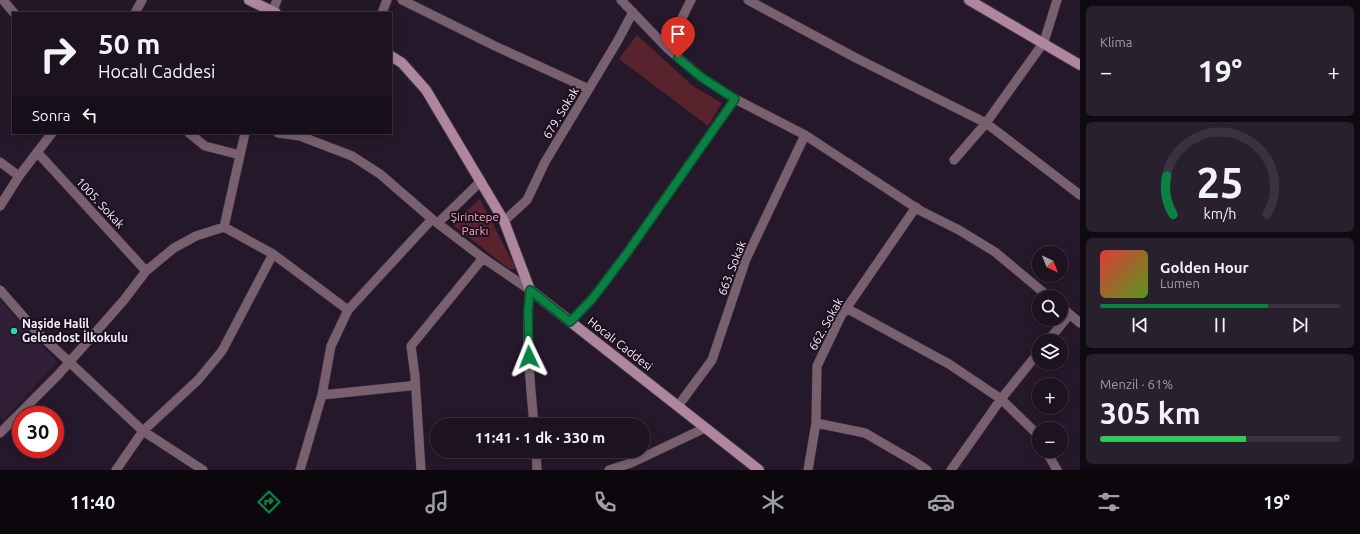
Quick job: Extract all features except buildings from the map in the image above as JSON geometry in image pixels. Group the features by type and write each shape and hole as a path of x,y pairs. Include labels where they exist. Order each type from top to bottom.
{"street":[{"path":"3,0 13,12"},
{"path":"136,12 142,0"},
{"path":"249,0 272,12"},
{"path":"274,12 277,0"},
{"path":"382,12 386,0"},
{"path":"402,0 494,46 589,89"},
{"path":"621,0 667,48 701,77 735,99 805,135 916,207 959,230 995,252 1041,290"},
{"path":"667,48 691,0"},
{"path":"748,0 856,58 986,123 1080,195"},
{"path":"970,0 1044,42 1080,65"},
{"path":"954,160 986,123 1044,42 1057,0"},
{"name":"679. Sokak","path":"504,221 527,200 545,162 618,42 633,12"},
{"path":"392,57 402,63 426,90 504,221 530,290 528,311 533,418"},
{"path":"570,322 593,298 627,253 735,99"},
{"path":"0,206 19,176 51,134"},
{"path":"190,134 206,146 240,155"},
{"path":"224,227 245,134"},
{"path":"285,134 300,136 352,156 380,174 435,221 483,258 530,290"},
{"name":"663. Sokak","path":"678,406 712,360 746,259 805,135"},
{"name":"1005. Sokak","path":"37,152 146,271"},
{"path":"0,162 19,176"},
{"path":"300,470 322,394 330,346 348,310 435,221 481,181"},
{"name":"662. Sokak","path":"808,470 816,423 817,366 841,316 916,207"},
{"path":"0,433 70,362 124,300 146,271 174,248 196,236 224,227 273,254 348,310"},
{"path":"116,470 143,431 198,380 222,351 273,254"},
{"path":"421,470 411,346 483,258"},
{"path":"0,290 36,330 143,431 203,470"},
{"name":"Hocalı Caddesi","path":"530,290 759,470"},
{"path":"846,308 949,364 1001,399 1032,429"},
{"path":"1054,334 1069,315 1080,323"},
{"path":"951,470 1001,399 1032,361"},
{"path":"322,394 397,388 415,384"},
{"path":"816,423 865,433 927,470"},
{"path":"609,470 631,463 706,428"},
{"path":"536,458 537,470"},
{"path":"1050,458 1057,470"}],"shaded area":[{"name":"Naşide Halil Gelendost İlkokulu","path":"0,300 57,362 17,406 12,406 12,411 4,420 0,416"}],"green space":[{"path":"637,35 693,86 722,103 708,126 619,59"},
{"name":"Şirintepe Parkı","path":"480,199 516,269 509,269 452,224"}],"place":[{"name":"Naşide Halil Gelendost İlkokulu","path":"14,331"}],"route":[{"path":"529,357 528,311 530,290 570,322 593,298 627,253 735,99 701,77 678,58"}]}
